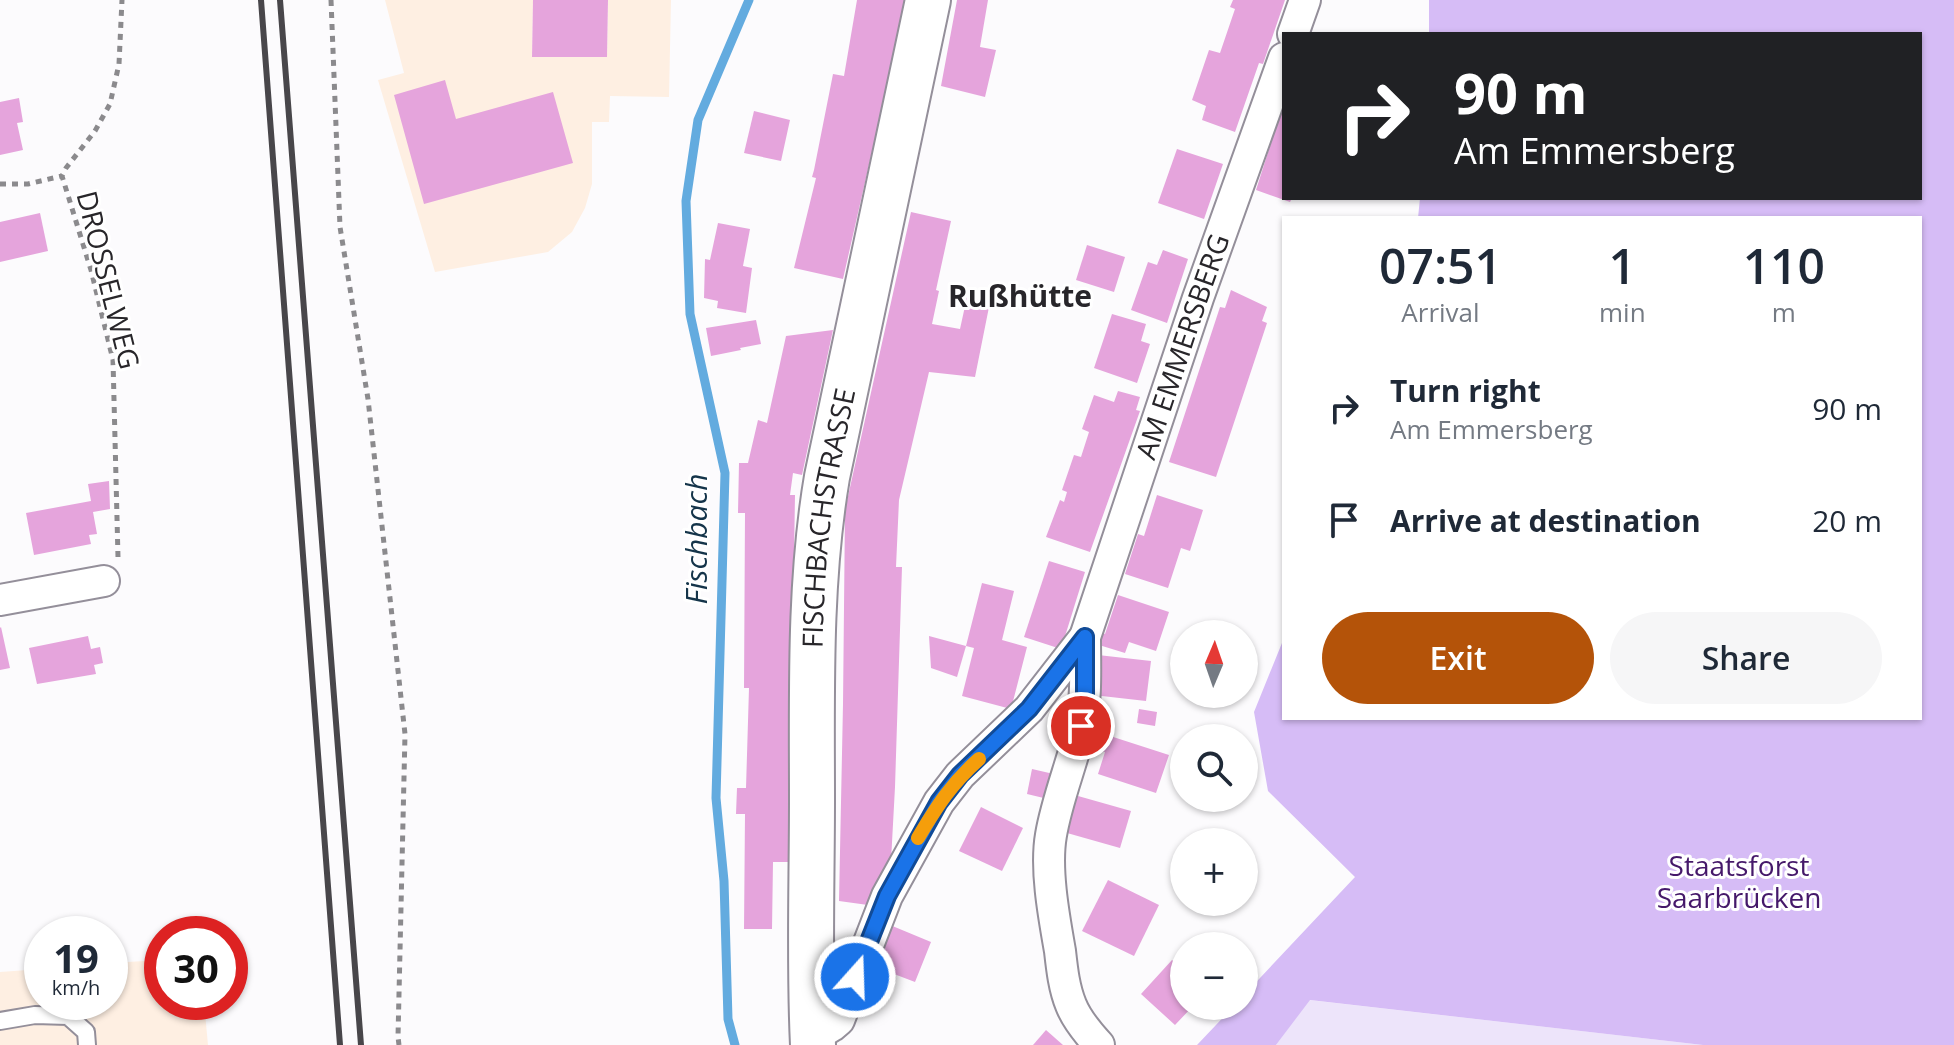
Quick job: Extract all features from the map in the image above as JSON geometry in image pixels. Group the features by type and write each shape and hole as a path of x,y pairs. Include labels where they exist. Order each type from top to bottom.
{"main road":[{"name":"FISCHBACHSTRASSE","path":"812,1041 812,737 819,521 928,0"}],"street":[{"path":"1294,32 1305,0"},
{"name":"AM EMMERSBERG","path":"1099,1045 1071,1006 1056,931 1050,865 1050,838 1081,726 1085,694 1085,637 1198,298 1282,64"},
{"path":"0,600 104,581"},
{"name":"AM EMMERSBERG","path":"812,1041 839,1020 887,896 939,802 960,775 1029,709 1085,637"}],"lane":[{"path":"0,1021 35,1015 68,1016 86,1032 87,1045"}],"path":[{"name":"DROSSELWEG","path":"104,581 118,565 113,360 91,270 62,176 95,131 110,104 119,64 122,0"},
{"path":"331,0 340,227 368,399 405,734 399,1045"},
{"path":"0,184 28,184 62,176"}],"shaded area":[{"path":"385,0 533,0 532,57 607,57 608,0 671,0 669,97 610,96 609,122 592,122 592,184 585,208 572,232 548,252 435,272 378,80 404,73"},
{"path":"144,961 144,1020 206,1020 208,1045 0,1045 0,972 24,970 24,1020 128,1020 128,962"},
{"path":"1309,1000 1703,1045 1276,1045"}],"green space":[{"name":"Staatsforst Saarbrücken","path":"1429,0 1954,0 1954,1045 1703,1045 1310,1000 1276,1045 1197,1045 1221,1020 1258,1020 1258,980 1355,877 1268,791 1254,712 1282,643 1282,720 1922,720 1922,216 1418,216 1420,200 1922,200 1922,32 1429,32"}],"building":[{"path":"533,0 608,0 607,57 532,57"},
{"path":"857,0 905,0 843,279 794,268 816,178 812,177 833,74 844,76"},
{"path":"957,0 988,0 980,47 996,50 985,97 941,86"},
{"path":"1233,0 1285,0 1235,132 1202,120 1206,106 1192,100 1209,50 1220,53 1235,9 1230,7"},
{"path":"445,80 456,119 553,92 573,163 424,204 394,95"},
{"path":"19,98 23,122 17,123 23,150 0,155 0,102"},
{"path":"1282,108 1282,199 1256,190"},
{"path":"754,111 790,120 781,161 744,153"},
{"path":"1177,149 1223,164 1204,219 1158,203"},
{"path":"911,212 951,221 932,324 960,329 967,297 990,302 975,377 929,372 899,500 896,567 902,567 891,861 868,905 839,901 845,510"},
{"path":"40,213 48,251 0,262 0,222"},
{"path":"718,223 750,229 743,266 752,268 746,313 717,308 718,301 704,298 705,259 710,260"},
{"path":"1087,245 1125,257 1114,292 1076,280"},
{"path":"1163,250 1188,259 1167,323 1131,310 1148,262 1157,265"},
{"path":"1231,290 1267,307 1262,321 1267,323 1216,477 1169,462 1220,307 1225,308"},
{"path":"1112,314 1146,324 1141,341 1150,344 1137,383 1094,368"},
{"path":"756,320 761,344 711,356 706,328"},
{"path":"833,330 802,475 793,473 790,495 795,495 789,862 773,862 772,929 744,929 745,814 736,814 737,788 746,788 749,688 744,688 745,513 738,513 739,463 748,463 758,420 767,423 786,336"},
{"path":"1118,391 1140,397 1136,410 1140,411 1090,552 1046,537 1060,500 1064,502 1067,492 1062,490 1074,455 1081,457 1089,432 1082,429 1094,395 1114,402"},
{"path":"109,481 110,509 93,512 97,534 89,535 91,544 34,555 26,513 91,501 88,484"},
{"path":"1157,495 1203,510 1190,551 1181,548 1168,588 1125,574 1138,534 1144,536"},
{"path":"1049,561 1085,572 1061,649 1024,637"},
{"path":"982,583 1014,591 1002,640 1027,647 1011,709 962,696 974,648 966,646"},
{"path":"1118,595 1169,612 1156,651 1129,642 1125,653 1099,645"},
{"path":"0,628 10,668 0,670"},
{"path":"88,636 91,649 100,647 103,663 94,665 96,674 37,684 29,648"},
{"path":"929,636 966,646 957,677 931,668"},
{"path":"1098,655 1151,661 1146,701 1093,695"},
{"path":"1139,709 1157,712 1155,726 1137,723"},
{"path":"1107,735 1169,755 1156,793 1098,774"},
{"path":"1032,769 1058,775 1052,800 1027,794"},
{"path":"1071,794 1131,811 1120,848 1060,831"},
{"path":"981,807 1023,828 1002,871 959,851"},
{"path":"1108,880 1159,905 1134,956 1082,931"},
{"path":"890,925 931,942 915,982 873,966"},
{"path":"1170,962 1170,1020 1180,1020 1175,1025 1141,994"},
{"path":"1046,1030 1063,1045 1033,1045"}],"waterway":[{"name":"Fischbach","path":"735,1045 728,1019 724,881 716,798 725,473 690,314 686,201 698,120 749,0"}],"railway":[{"path":"261,0 340,1045"},
{"path":"280,0 361,1045"}],"slow traffic":[{"path":"918,838 939,802 960,775 979,759"}],"district":[{"name":"Rußhütte","path":"1020,297"}],"route":[{"path":"855,977 887,896 939,802 960,775 1029,709 1085,637 1085,694 1081,726"}]}
